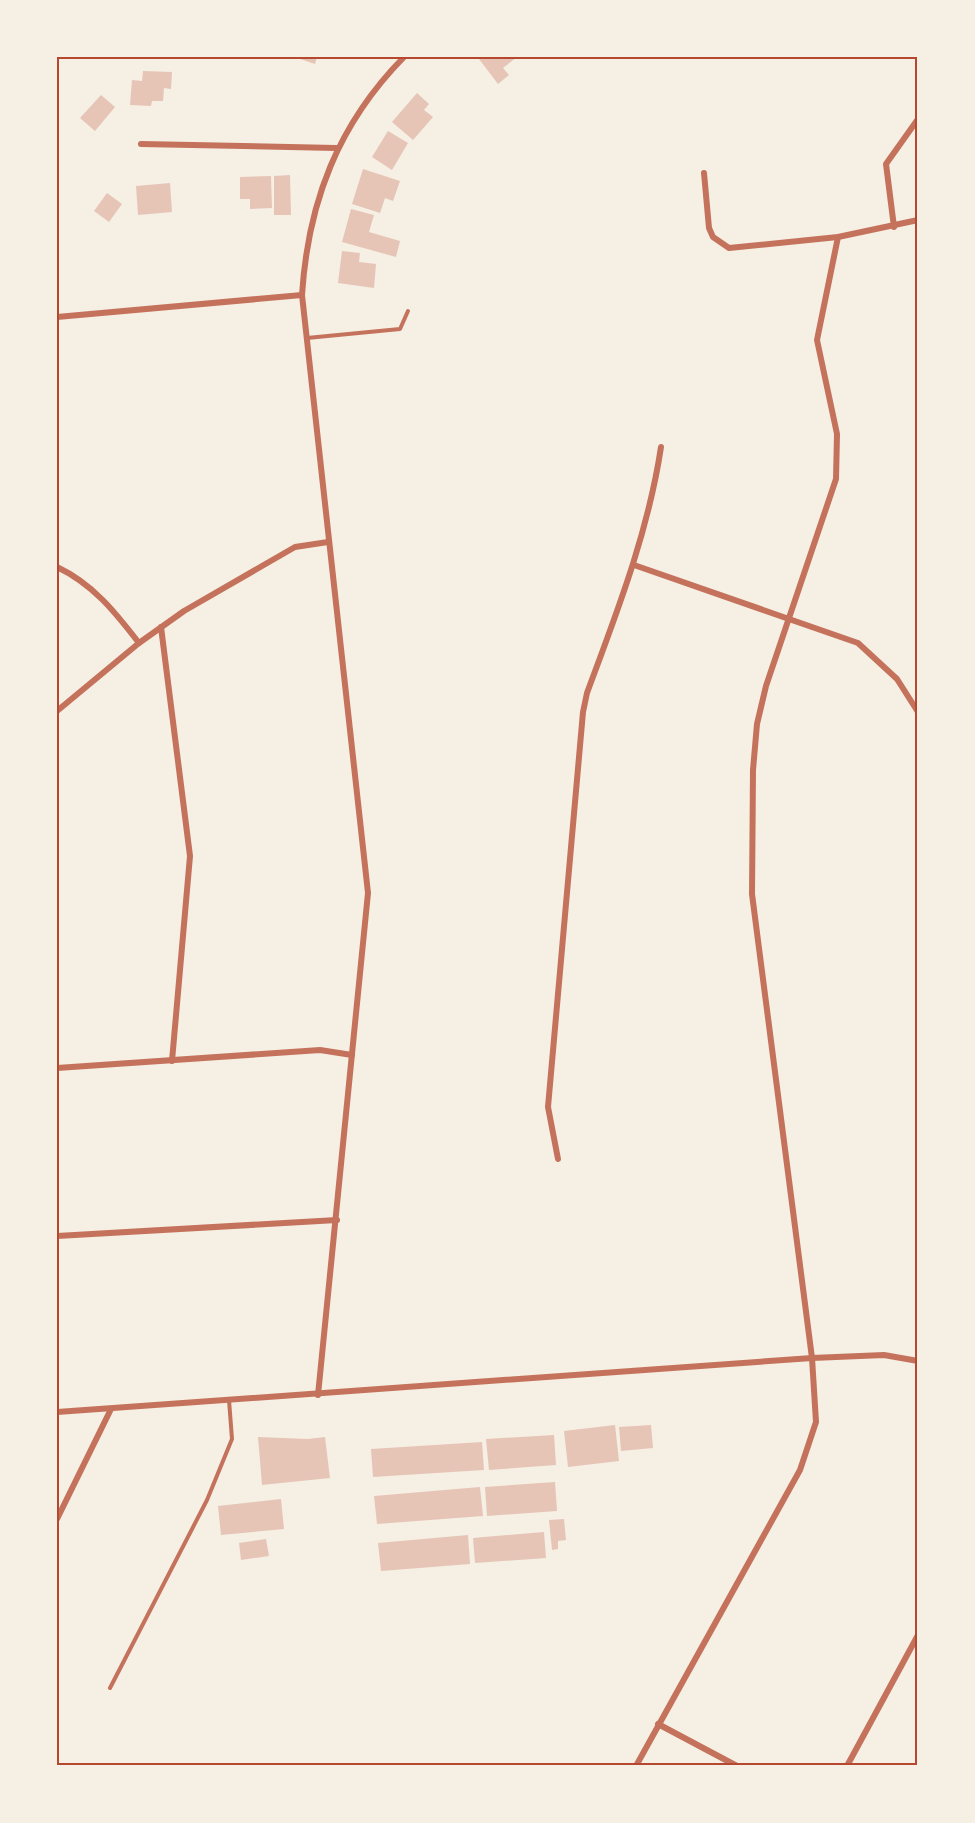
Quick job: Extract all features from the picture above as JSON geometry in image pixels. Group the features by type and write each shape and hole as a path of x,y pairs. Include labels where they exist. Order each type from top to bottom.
{"street":[{"path":"318,1395 368,892 302,295 305,258 321,185 336,148 382,79 404,57"},
{"path":"894,227 886,164 918,119"},
{"path":"141,144 336,148"},
{"path":"704,173 709,228 713,237 729,248 838,237 894,227 918,220"},
{"path":"636,1766 800,1470 816,1422 812,1358 753,894 756,735 766,686 832,496 838,463 837,434 817,340 838,237"},
{"path":"57,317 302,295"},
{"path":"558,1159 548,1107 583,712 587,693 634,565 655,486 661,447"},
{"path":"57,711 139,643 216,591 295,547 328,542"},
{"path":"634,565 858,643 897,679 918,712"},
{"path":"57,567 96,591 110,605 139,643"},
{"path":"161,627 190,856 172,1060"},
{"path":"57,1068 320,1050 352,1055"},
{"path":"57,1236 337,1220"},
{"path":"57,1412 812,1358 884,1355 918,1361"},
{"path":"57,1520 111,1409"},
{"path":"848,1766 918,1635"},
{"path":"658,1724 737,1766"}],"lane":[{"path":"307,338 400,329 408,311"},
{"path":"110,1688 207,1500 232,1438 229,1399"}],"building":[{"path":"294,57 317,57 315,64"},
{"path":"482,57 517,57 503,68 509,75 498,84 479,59"},
{"path":"143,71 172,72 171,89 164,88 163,101 152,101 151,106 130,105 132,80 142,81"},
{"path":"417,93 429,104 424,110 433,117 413,140 392,122"},
{"path":"101,95 115,107 95,131 80,118"},
{"path":"388,131 408,143 392,170 372,157"},
{"path":"363,169 400,181 393,201 385,198 380,213 352,204"},
{"path":"290,175 291,215 274,215 274,176"},
{"path":"271,176 272,208 250,209 250,199 240,199 240,177"},
{"path":"170,183 172,212 138,215 136,186"},
{"path":"107,193 122,204 109,222 94,211"},
{"path":"351,209 374,215 369,232 400,241 396,257 342,242"},
{"path":"342,251 360,253 359,262 376,264 374,288 338,283"},
{"path":"615,1425 619,1461 568,1467 564,1431"},
{"path":"651,1425 653,1448 621,1451 619,1427"},
{"path":"554,1435 556,1465 489,1470 486,1439"},
{"path":"258,1437 308,1439 325,1437 330,1478 262,1485"},
{"path":"482,1442 484,1470 373,1477 371,1449"},
{"path":"555,1482 557,1511 487,1516 485,1487"},
{"path":"480,1487 483,1516 377,1524 374,1496"},
{"path":"281,1499 284,1529 221,1535 218,1506"},
{"path":"564,1519 566,1540 558,1541 558,1549 552,1550 549,1520"},
{"path":"544,1532 546,1558 475,1563 473,1538"},
{"path":"468,1535 470,1564 381,1571 378,1543"},
{"path":"266,1539 269,1556 241,1560 239,1543"}]}
